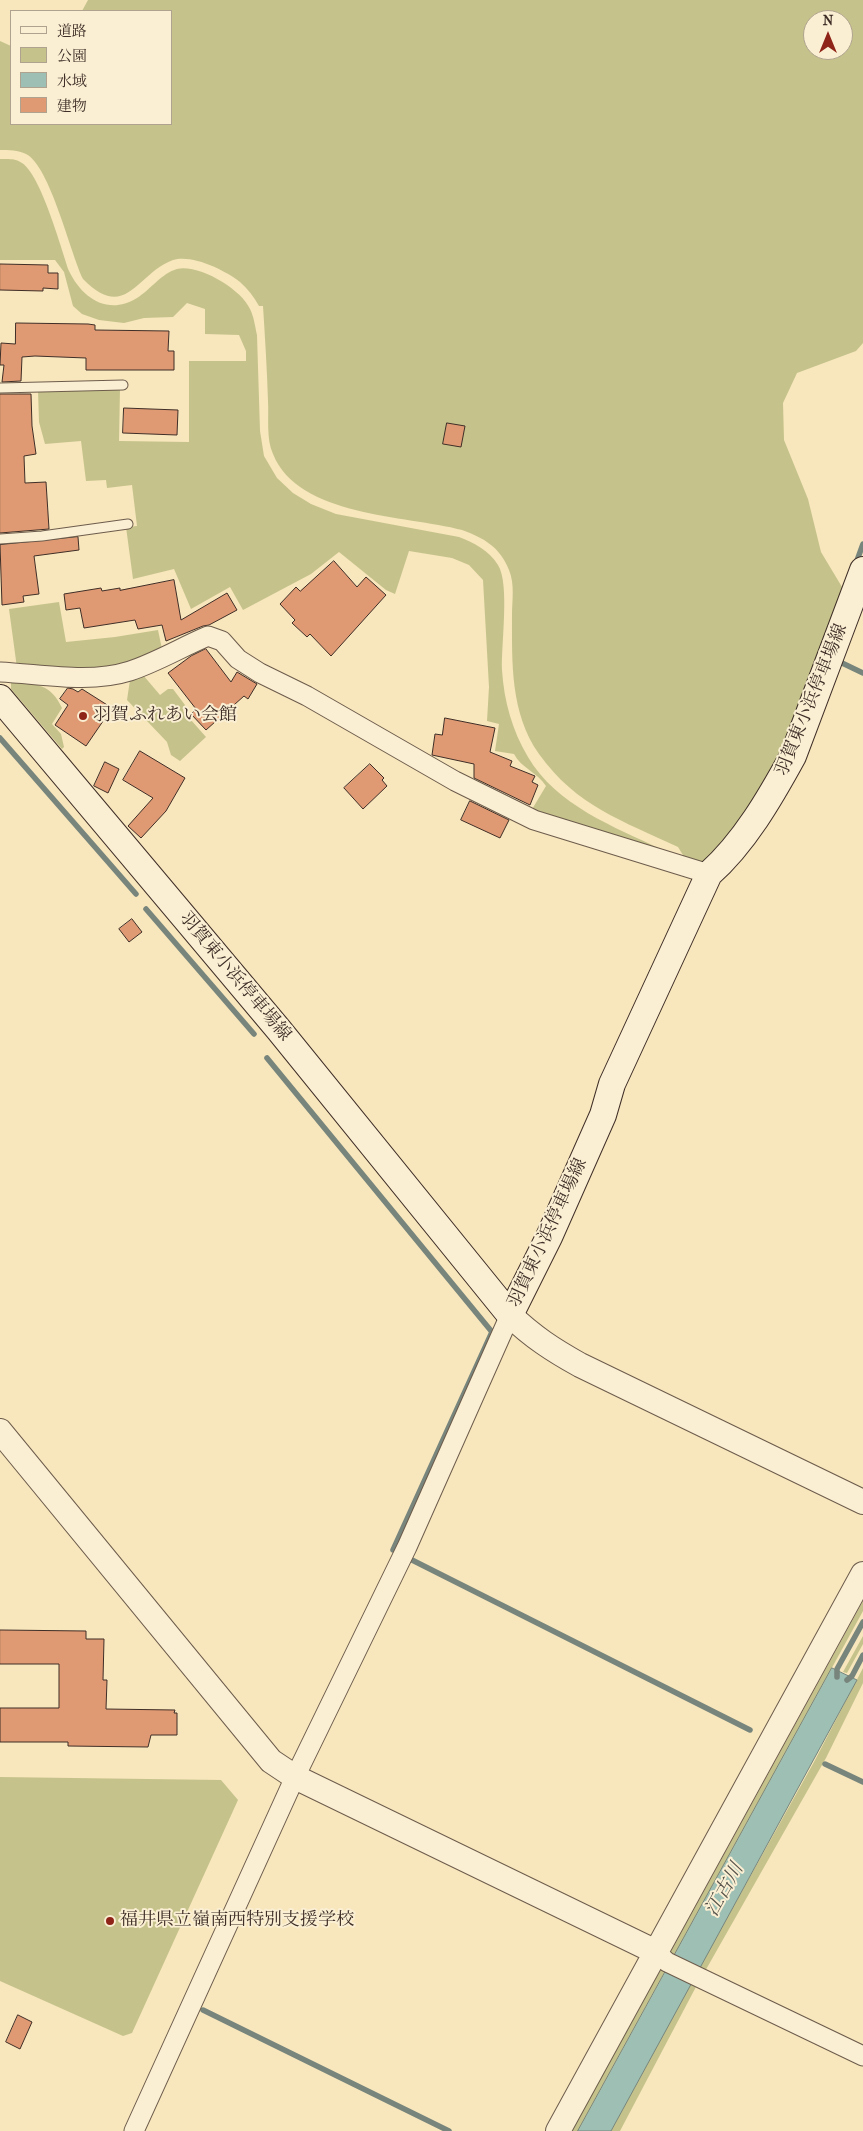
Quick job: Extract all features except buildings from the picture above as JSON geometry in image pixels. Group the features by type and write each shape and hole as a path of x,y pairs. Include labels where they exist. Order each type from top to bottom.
{"main road":[{"name":"羽賀東小浜停車場線","path":"0,698 280,1030 510,1315 549,1237 603,1115 612,1084 709,874 727,858 777,785 793,756 863,570"}],"street":[{"path":"0,672 46,677 114,675 132,671 208,636 222,641 238,659 260,673 307,696 455,781 534,820 709,874"},
{"path":"134,2131 295,1777 407,1547 510,1315 527,1332 547,1347 863,1502"},
{"path":"0,1431 271,1761 295,1777 863,2056"},
{"path":"558,2131 661,1957 863,1574"}],"lane":[{"path":"0,388 123,385"},
{"path":"0,539 42,536 128,524"}],"green space":[{"path":"88,0 863,0 863,343 856,351 797,373 783,403 784,440 808,499 821,552 842,587 788,753 723,854 698,864 686,860 678,847 620,820 585,799 553,772 539,754 523,722 518,704 512,651 513,587 511,575 496,549 477,536 462,530 384,516 329,502 305,490 286,475 273,454 269,442 263,306 259,306 251,293 240,282 208,264 181,259 173,260 161,266 131,291 121,296 110,296 98,291 83,279 59,211 35,162 26,154 13,150 0,150 0,41 10,46 10,125 172,125 172,10 83,10"},
{"path":"0,159 17,160 29,170 43,196 74,281 97,301 116,305 126,303 142,295 166,274 177,269 186,268 207,274 229,286 245,301 250,309 257,335 260,431 264,456 277,478 293,493 311,504 336,514 459,537 476,545 490,555 498,565 504,586 502,670 510,715 522,747 540,774 554,789 570,801 606,823 663,850 531,811 546,786 514,754 495,751 499,724 487,721 489,687 483,580 469,565 452,558 409,551 395,594 386,590 339,552 311,574 243,610 230,587 191,609 174,569 133,579 126,527 137,526 132,485 107,488 106,480 86,481 81,441 45,444 39,422 38,390 120,389 119,441 189,442 189,361 246,361 246,351 239,335 205,334 205,309 187,303 173,317 144,318 124,323 99,320 82,314 73,306 64,272 55,260 0,260"},
{"path":"59,602 66,642 158,630 162,649 130,664 103,670 17,668 9,609"},
{"path":"143,675 160,695 168,689 173,689 185,705 183,711 206,737 180,761 171,755 167,742 127,700 130,680"},
{"path":"11,683 42,686 58,700 62,708 52,724 61,734 64,747 62,749 11,689"},
{"path":"863,1601 863,1611 673,1958 670,1953"},
{"path":"863,1636 863,1644 847,1673 843,1672"},
{"path":"863,1668 863,1683 826,1758 704,1973 698,1970 814,1762"},
{"path":"0,1777 221,1780 238,1800 132,2033 123,2036 0,1981"},
{"path":"667,1968 578,2131 572,2131 661,1969"},
{"path":"692,1981 698,1983 620,2131 611,2131"}],"water":[{"path":"832,1668 857,1680 611,2131 578,2131"}],"waterway":[{"path":"855,566 863,544"},
{"path":"840,662 863,673"},
{"path":"0,738 136,894"},
{"path":"146,909 254,1034"},
{"path":"267,1058 492,1332 393,1550"},
{"path":"412,1560 750,1730"},
{"path":"837,1677 837,1669 863,1622"},
{"name":"江古川","path":"847,1680 852,1676 863,1655"},
{"path":"825,1764 863,1782"},
{"path":"203,2010 449,2131"}],"place":[{"name":"羽賀ふれあい会館","path":"83,716"},
{"name":"福井県立嶺南西特別支援学校","path":"110,1921"}]}
